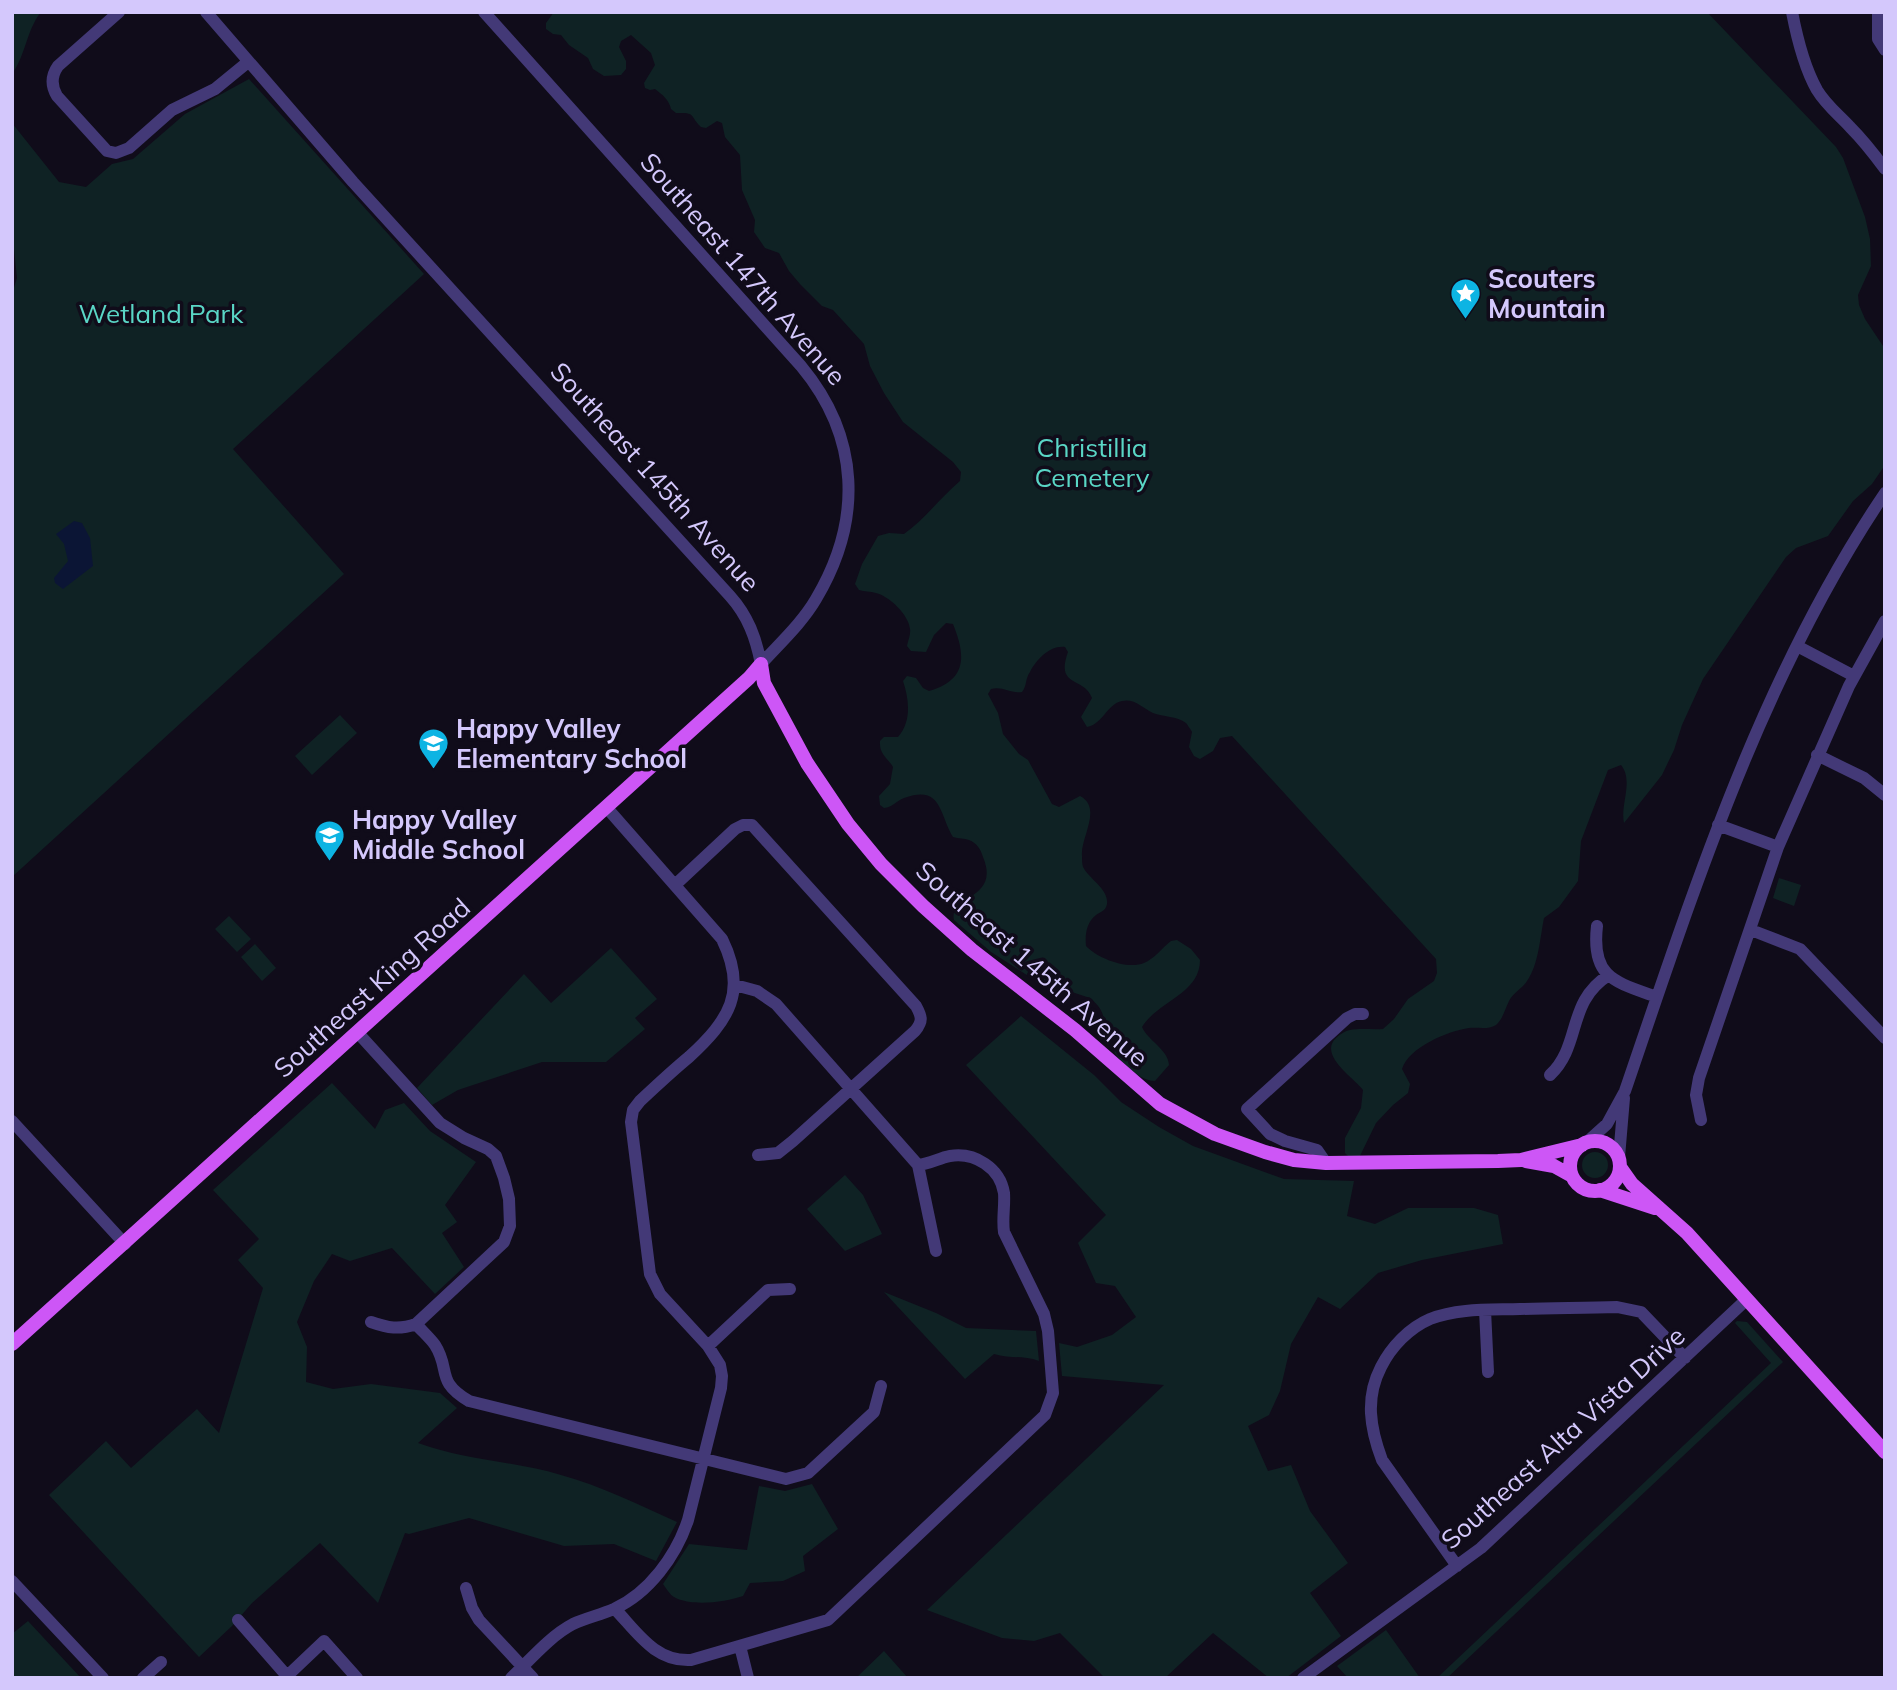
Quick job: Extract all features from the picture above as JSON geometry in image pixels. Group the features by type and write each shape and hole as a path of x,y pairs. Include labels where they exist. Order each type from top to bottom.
{"main road":[{"name":"Southeast King Road","path":"12,1344 607,808 761,664"},
{"name":"Southeast 145th Avenue","path":"761,664 764,683 807,763 831,801 881,864 959,939 1075,1030 1143,1091 1177,1115 1205,1130 1265,1153 1294,1160 1326,1163 1521,1160 1584,1144"},
{"path":"1573,1176 1572,1158 1584,1144 1604,1142 1611,1146 1632,1184 1687,1233 1885,1452"},
{"name":"Southeast 145th Avenue","path":"1521,1160 1554,1166 1573,1176 1581,1186 1600,1191"},
{"path":"1600,1191 1614,1182 1620,1162"},
{"path":"1600,1191 1660,1209"}],"street":[{"path":"119,12 58,66 52,76 53,90 57,96 107,151 116,153 129,148 172,110 215,89 248,62"},
{"name":"Southeast 145th Avenue","path":"206,12 353,182 730,596 749,622 761,664"},
{"name":"Southeast 147th Avenue","path":"484,12 801,366 819,388 834,415 843,440 848,472 849,499 841,544 834,566 815,601 761,664"},
{"path":"1793,12 1796,34 1808,72 1818,91 1885,169"},
{"path":"1878,12 1878,39 1885,50"},
{"path":"1584,1144 1607,1124 1625,1091 1718,825 1752,740 1797,646 1867,519 1885,493"},
{"path":"1701,1120 1696,1095 1699,1078 1778,847 1854,676 1885,621"},
{"path":"1797,646 1854,676"},
{"path":"1817,755 1864,778 1885,795"},
{"path":"512,1678 572,1625 615,1609 658,1573 682,1539 722,1388 720,1366 708,1346 660,1294 650,1274 631,1122 633,1111 640,1101 717,1029 730,1007 735,985 729,954 722,939 607,808"},
{"path":"674,885 736,829 743,825 752,825 916,1006 922,1016 921,1024 778,1153 758,1155"},
{"path":"1718,825 1778,847"},
{"path":"1597,926 1596,953 1601,967 1617,982 1657,997"},
{"path":"1751,930 1800,949 1885,1038"},
{"path":"1550,1075 1562,1063 1584,999 1609,975"},
{"path":"735,985 757,991 776,1004 918,1165 936,1251"},
{"path":"1326,1163 1317,1150 1270,1134 1247,1109 1347,1018 1354,1014 1363,1014"},
{"path":"358,1033 440,1123 496,1156 505,1178 509,1199 510,1226 504,1242 416,1324 391,1328 372,1322"},
{"path":"1620,1162 1625,1091"},
{"path":"12,1121 125,1244"},
{"path":"615,1609 655,1651 670,1659 691,1660 809,1628 828,1620 1045,1415 1053,1393 1044,1314 1004,1232 1004,1195 1000,1182 992,1168 983,1161 968,1156 951,1156 918,1165"},
{"path":"708,1346 768,1290 790,1289"},
{"name":"Southeast Alta Vista Drive","path":"1303,1678 1457,1566 1507,1525 1746,1300"},
{"path":"1457,1566 1382,1460 1370,1423 1370,1404 1379,1372 1396,1344 1429,1320 1454,1312 1630,1308 1651,1319 1685,1357"},
{"path":"1485,1310 1488,1372"},
{"path":"416,1324 435,1346 450,1386 469,1402 774,1478 799,1478 818,1466 874,1412 881,1387"},
{"path":"12,1581 103,1678"},
{"path":"466,1588 479,1620 533,1678"},
{"path":"239,1620 286,1677 324,1642 357,1678"},
{"path":"740,1646 748,1678"},
{"path":"143,1678 161,1662"}],"green space":[{"path":"12,12 41,12 12,74"},
{"name":"Christillia Cemetery","path":"554,12 1707,12 1836,147 1843,158 1865,217 1870,239 1871,266 1858,295 1865,319 1885,349 1885,465 1872,484 1853,501 1828,536 1796,548 1786,557 1703,679 1662,775 1624,823 1627,785 1625,771 1621,765 1608,770 1581,841 1578,881 1559,907 1544,918 1537,959 1531,974 1511,998 1498,1023 1490,1027 1469,1028 1451,1033 1430,1041 1412,1054 1402,1069 1410,1084 1408,1093 1376,1123 1358,1160 1351,1159 1345,1153 1345,1138 1361,1108 1363,1090 1334,1059 1332,1045 1348,1030 1383,1029 1408,999 1434,981 1437,973 1436,959 1232,736 1220,738 1213,751 1200,759 1194,756 1189,747 1192,732 1186,723 1153,713 1126,700 1112,706 1097,722 1087,727 1081,717 1092,698 1088,691 1068,677 1065,663 1068,652 1065,647 1054,648 1040,658 1028,675 1022,692 995,688 988,694 998,713 1003,734 1019,754 1028,760 1052,804 1059,807 1080,796 1087,801 1090,808 1082,849 1082,865 1105,894 1107,904 1088,925 1086,946 1097,955 1113,962 1137,965 1148,961 1171,941 1177,940 1191,949 1200,960 1193,981 1142,1027 1168,1059 1169,1065 1155,1081 1135,1073 1117,1055 1106,1037 1101,1010 1090,998 1033,979 991,952 954,920 954,912 980,889 985,881 987,871 980,849 969,840 953,837 933,798 916,795 884,808 880,805 879,796 890,784 893,767 882,752 880,741 884,737 898,737 906,724 908,702 903,681 907,676 916,678 923,688 929,691 941,686 957,673 960,646 953,624 946,623 934,635 926,652 911,651 907,646 909,624 898,607 876,593 859,590 855,584 862,564 878,536 889,533 904,534 960,481 961,472 953,462 903,422 870,366 864,344 833,310 822,306 800,284 779,253 765,248 754,232 755,220 742,190 740,155 725,137 722,123 717,121 706,128 701,127 692,115 676,113 671,109 665,98 655,89 645,88 644,83 655,65 651,53 631,35 621,41 619,47 626,61 626,69 621,75 604,76 593,69 588,58 569,45 561,35 546,29 546,23"},
{"name":"Wetland Park","path":"249,79 424,274 233,449 344,574 12,877 12,294 17,278 12,230 12,123 59,182 86,187 112,164 133,159 185,114"},
{"path":"340,715 357,733 312,775 295,756"},
{"path":"1779,878 1801,885 1794,906 1773,898"},
{"path":"229,916 251,939 237,952 215,929"},
{"path":"255,944 276,968 262,981 241,957"},
{"path":"611,948 657,999 635,1018 645,1029 606,1062 542,1062 458,1090 432,1105 417,1088 524,974 551,1003"},
{"path":"1021,1016 1094,1075 1121,1102 1193,1146 1284,1179 1354,1181 1347,1216 1375,1224 1408,1208 1474,1208 1498,1215 1503,1244 1422,1260 1378,1273 1340,1309 1318,1297 1291,1344 1280,1391 1269,1415 1248,1426 1268,1471 1291,1465 1310,1511 1348,1563 1310,1593 1341,1636 1286,1678 1269,1678 1213,1633 1165,1678 1105,1678 1060,1633 1034,1641 1002,1638 927,1610 1164,1385 1062,1376 1059,1343 1077,1347 1112,1335 1136,1317 1115,1286 1096,1283 1078,1243 1106,1215 966,1065"},
{"path":"332,1083 375,1129 385,1110 404,1103 430,1131 476,1162 445,1205 457,1222 442,1233 464,1267 435,1294 392,1248 350,1261 332,1254 314,1281 297,1322 307,1347 306,1382 333,1389 371,1384 440,1393 457,1408 418,1443 576,1479 677,1522 656,1561 614,1544 564,1546 469,1518 405,1533 378,1603 320,1543 252,1603 199,1657 49,1495 106,1441 131,1468 197,1409 219,1433 263,1288 238,1260 259,1239 213,1190"},
{"path":"1595,1152 1604,1156 1608,1165 1604,1174 1595,1178 1586,1174 1582,1165 1586,1156"},
{"path":"845,1175 863,1195 882,1234 845,1251 807,1209"},
{"path":"884,1292 966,1328 1036,1331 1039,1361 994,1354 965,1379"},
{"path":"1747,1322 1783,1362 1447,1678 1437,1678 1771,1363 1735,1323"},
{"path":"812,1484 838,1529 803,1556 805,1571 783,1581 750,1583 743,1596 718,1602 681,1600 674,1597 663,1584 689,1544 747,1550 759,1486 785,1491"},
{"path":"28,1621 81,1678 12,1678 12,1634"},
{"path":"1386,1630 1420,1678 1348,1678 1337,1666"},
{"path":"884,1651 908,1678 856,1678"}],"water":[{"path":"74,521 82,523 90,538 93,566 63,589 55,583 54,578 68,561 64,544 56,534"}],"place":[{"name":"Scouters Mountain","path":"1465,321"},
{"name":"Happy Valley Elementary School","path":"433,771"},
{"name":"Happy Valley Middle School","path":"329,862"}]}
